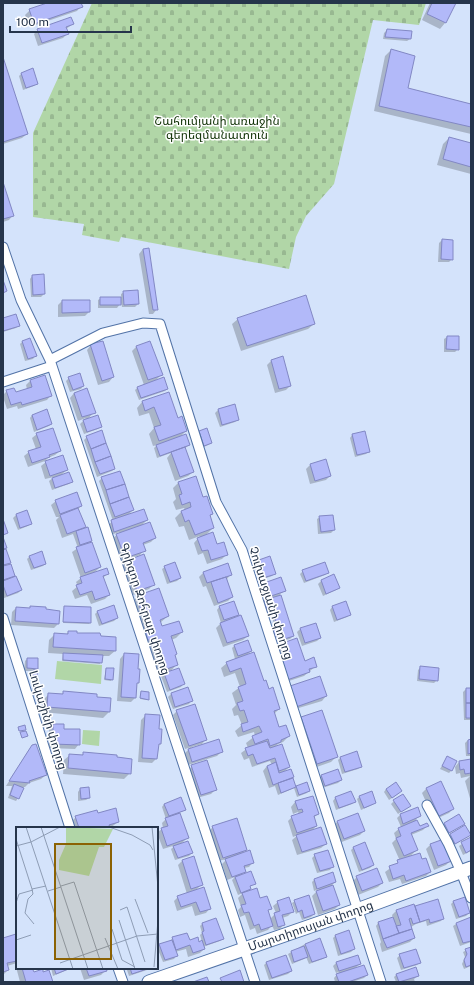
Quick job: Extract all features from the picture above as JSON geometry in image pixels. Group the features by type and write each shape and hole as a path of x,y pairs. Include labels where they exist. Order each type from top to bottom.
{"street":[{"name":"Գրիգոր Զոհրաբ փողոց","path":"3,247 21,300 51,363 255,982"},
{"name":"Չուխաջյանի փողոց","path":"3,382 51,363 103,333 143,323 160,324 216,502 244,557 381,982"},
{"name":"Լուկաշինի փողոց","path":"3,618 70,827"},
{"path":"427,805 448,843 466,870 471,898"},
{"name":"Մարտիրոսյան փողոց","path":"149,982 357,910 466,870"},
{"path":"118,969 123,982"}],"green space":[{"name":"Շահումյանի առաջին գերեզմանատուն","path":"92,3 426,3 419,25 373,20 334,184 306,216 296,237 289,269 121,237 119,242 82,235 84,224 33,217 33,133"},
{"path":"57,661 102,665 101,684 55,679"},
{"path":"83,730 100,731 99,746 82,744"}],"building":[{"path":"47,3 81,3 83,7 34,24 29,9"},
{"path":"432,3 456,3 446,23 427,14"},
{"path":"71,17 74,24 66,27 69,34 42,43 37,29"},
{"path":"387,29 412,31 411,39 385,37"},
{"path":"391,49 415,56 408,88 471,104 471,127 379,106"},
{"path":"3,57 28,134 3,142"},
{"path":"33,68 38,84 26,88 21,73"},
{"path":"449,137 471,143 471,167 443,159"},
{"path":"3,182 14,216 3,219"},
{"path":"442,239 453,240 453,260 441,259"},
{"path":"149,248 158,310 153,310 143,249"},
{"path":"44,274 45,294 33,295 32,275"},
{"path":"3,280 7,291 3,293"},
{"path":"138,290 139,304 124,305 123,291"},
{"path":"306,295 315,324 247,346 237,318"},
{"path":"100,297 121,297 121,305 100,305"},
{"path":"62,300 90,300 90,312 62,313"},
{"path":"16,314 20,326 3,331 3,318"},
{"path":"447,336 459,336 459,350 446,349"},
{"path":"30,338 37,356 28,359 22,341"},
{"path":"103,341 114,377 102,381 90,344"},
{"path":"150,341 163,375 148,380 136,346"},
{"path":"283,356 291,386 279,389 271,360"},
{"path":"80,373 84,386 73,390 68,377"},
{"path":"45,375 52,396 22,405 21,402 11,405 6,390 14,388 16,392 32,387 30,380"},
{"path":"164,377 168,389 141,398 137,387"},
{"path":"87,388 96,413 82,417 74,393"},
{"path":"169,392 178,418 182,416 187,431 159,441 154,427 161,425 154,407 145,411 142,401"},
{"path":"235,404 239,420 222,425 218,409"},
{"path":"47,409 52,424 37,430 32,415"},
{"path":"98,415 102,427 87,432 83,420"},
{"path":"53,428 61,451 49,455 50,457 32,463 28,451 41,447 36,433"},
{"path":"207,428 212,443 204,446 199,431"},
{"path":"102,430 106,443 91,449 86,436"},
{"path":"365,431 370,452 357,455 352,434"},
{"path":"186,434 190,445 160,456 156,445"},
{"path":"106,443 111,456 95,462 91,449"},
{"path":"185,447 194,472 180,477 171,452"},
{"path":"63,455 68,470 50,476 45,461"},
{"path":"111,456 115,469 100,474 95,462"},
{"path":"326,459 331,476 315,481 310,464"},
{"path":"120,471 125,484 106,490 101,477"},
{"path":"69,472 73,482 55,488 52,478"},
{"path":"196,476 203,497 207,496 213,514 210,515 214,528 195,535 189,520 185,522 181,511 191,507 190,502 182,505 179,495 182,494 178,482"},
{"path":"125,484 129,497 110,504 106,490"},
{"path":"77,492 82,506 60,514 55,500"},
{"path":"129,497 134,510 115,517 110,504"},
{"path":"78,508 86,527 67,534 60,515"},
{"path":"144,509 148,520 114,532 111,520"},
{"path":"27,510 32,524 20,528 16,514"},
{"path":"333,515 335,530 321,532 319,516"},
{"path":"3,519 8,533 3,535"},
{"path":"150,522 156,538 143,543 146,551 125,558 116,534"},
{"path":"88,527 92,541 80,545 76,531"},
{"path":"213,532 217,544 224,542 228,555 211,560 208,550 202,551 197,538"},
{"path":"3,537 7,548 3,549"},
{"path":"92,542 101,567 85,573 76,547"},
{"path":"6,549 11,563 3,565 3,550"},
{"path":"42,551 46,564 34,568 29,556"},
{"path":"144,554 155,585 137,591 126,561"},
{"path":"270,556 276,574 263,578 256,561"},
{"path":"175,562 181,578 170,582 164,566"},
{"path":"325,562 329,573 306,581 302,570"},
{"path":"228,563 232,575 207,583 203,572"},
{"path":"11,564 15,576 3,580 3,566"},
{"path":"107,568 109,574 103,576 110,595 95,600 92,591 80,595 76,585 82,583 80,577"},
{"path":"334,574 340,588 326,594 321,580"},
{"path":"16,576 22,590 7,596 3,581"},
{"path":"226,577 233,597 218,603 211,582"},
{"path":"281,577 286,591 268,597 264,583"},
{"path":"159,588 169,616 160,620 162,626 179,621 183,632 171,636 177,654 175,655 178,665 161,671 150,640 148,640 145,631 148,630 136,596"},
{"path":"281,595 294,636 281,640 279,635 275,637 272,627 277,625 272,609 267,611 264,600"},
{"path":"234,601 239,615 224,620 219,606"},
{"path":"346,601 351,615 337,620 332,606"},
{"path":"114,605 118,618 102,624 97,611"},
{"path":"30,606 46,607 46,609 60,611 59,624 15,621 16,607 30,608"},
{"path":"64,606 91,607 91,623 63,622"},
{"path":"241,615 249,636 227,643 220,623"},
{"path":"316,623 321,638 305,643 300,628"},
{"path":"68,631 77,631 77,633 100,633 101,636 116,637 116,651 53,647 54,633 68,634"},
{"path":"297,638 305,661 314,657 317,667 309,669 310,672 287,680 279,655 284,654 280,644"},
{"path":"248,640 252,651 238,656 234,645"},
{"path":"254,652 264,681 266,680 269,689 273,687 280,709 274,711 279,727 286,725 290,736 281,740 281,742 270,746 268,739 255,744 252,736 262,732 259,726 243,732 241,724 248,722 244,710 240,711 237,703 243,701 238,687 246,684 241,668 230,672 226,662"},
{"path":"63,653 103,655 102,663 63,660"},
{"path":"124,653 139,654 138,669 140,669 136,698 121,697"},
{"path":"27,658 38,658 38,669 27,668"},
{"path":"420,666 439,668 438,681 419,679"},
{"path":"106,668 114,668 113,680 105,679"},
{"path":"179,668 185,684 170,690 164,673"},
{"path":"33,670 38,670 37,676 33,676"},
{"path":"320,676 327,696 296,707 290,686"},
{"path":"188,687 193,701 175,707 171,693"},
{"path":"466,688 471,688 471,703 466,703"},
{"path":"63,691 97,694 97,697 111,698 110,712 47,707 48,693 63,694"},
{"path":"141,691 149,692 149,700 140,698"},
{"path":"466,703 471,703 471,718 466,718"},
{"path":"195,704 207,740 189,746 176,710"},
{"path":"322,710 338,757 317,764 301,717"},
{"path":"145,714 160,715 159,729 162,729 161,744 159,744 157,759 142,758"},
{"path":"53,724 64,724 64,729 80,729 80,745 53,744"},
{"path":"25,725 26,730 19,731 18,727"},
{"path":"26,731 28,736 22,738 20,732"},
{"path":"219,739 223,752 192,762 188,749"},
{"path":"471,739 471,753 468,754 468,740"},
{"path":"267,741 270,748 282,744 290,767 279,771 275,758 257,764 253,754 248,756 245,748"},
{"path":"36,744 47,775 29,781 30,783 9,781 32,745"},
{"path":"357,751 362,767 345,772 340,757"},
{"path":"83,752 117,755 117,757 132,759 131,774 68,768 69,754 83,755"},
{"path":"447,756 457,761 452,771 442,766"},
{"path":"471,759 471,773 465,774 464,769 460,770 459,761"},
{"path":"207,760 217,790 201,795 191,765"},
{"path":"276,762 279,773 291,769 294,777 273,785 267,766"},
{"path":"338,769 342,780 325,786 321,775"},
{"path":"293,778 296,787 281,793 278,783"},
{"path":"441,781 454,809 439,816 426,788"},
{"path":"307,782 310,791 299,795 296,786"},
{"path":"396,782 402,791 392,798 386,789"},
{"path":"14,784 24,788 19,799 10,795"},
{"path":"89,787 90,798 81,799 80,788"},
{"path":"351,791 356,802 339,808 335,797"},
{"path":"372,791 376,803 364,808 359,796"},
{"path":"403,794 411,806 401,812 393,800"},
{"path":"313,796 319,814 314,816 317,826 297,833 291,816 303,812 302,809 298,810 295,801"},
{"path":"181,797 186,810 169,816 164,804"},
{"path":"418,807 421,816 403,824 400,814"},
{"path":"116,808 119,822 109,825 110,827 79,827 75,816 97,810 98,813"},
{"path":"180,813 189,838 167,846 161,828 168,826 165,818"},
{"path":"358,813 365,831 344,839 337,821"},
{"path":"459,814 465,824 449,833 444,823"},
{"path":"237,818 247,850 223,858 212,826"},
{"path":"417,820 420,826 427,823 429,826 411,833 418,850 404,856 396,838 401,836 398,828"},
{"path":"465,825 471,835 455,844 450,834"},
{"path":"321,827 327,844 302,852 296,835"},
{"path":"471,837 471,850 466,853 461,842"},
{"path":"441,840 445,843 452,861 438,866 430,844"},
{"path":"188,841 193,853 178,858 173,846"},
{"path":"365,842 374,865 362,870 353,847"},
{"path":"250,850 254,863 244,866 246,872 232,877 225,859"},
{"path":"328,850 334,867 320,871 314,854"},
{"path":"420,853 422,859 426,858 431,872 406,881 404,875 393,879 389,866 398,863 397,860"},
{"path":"194,856 203,885 191,889 182,860"},
{"path":"377,868 383,883 362,891 356,876"},
{"path":"251,871 256,884 250,886 251,889 241,893 235,877"},
{"path":"333,872 336,882 317,889 314,879"},
{"path":"333,885 340,905 323,911 316,891"},
{"path":"204,887 211,909 200,912 196,902 181,907 177,896"},
{"path":"257,888 260,898 267,896 272,909 268,910 273,926 261,930 259,924 254,926 249,912 244,913 241,905 246,904 242,893"},
{"path":"309,895 315,914 304,918 302,910 298,912 294,900"},
{"path":"289,897 294,912 282,915 285,925 278,927 274,913 280,911 277,901"},
{"path":"465,897 470,913 459,917 453,901"},
{"path":"438,899 444,919 430,923 429,919 420,922 415,906"},
{"path":"414,904 420,922 413,924 411,918 409,919 412,929 399,933 396,926 401,925 396,910"},
{"path":"393,917 399,933 383,939 378,922"},
{"path":"471,917 471,941 463,943 456,923"},
{"path":"216,918 224,939 206,945 202,932 204,931 202,923"},
{"path":"412,929 415,938 387,948 383,939"},
{"path":"349,930 355,949 341,954 335,935"},
{"path":"187,933 190,940 198,937 199,942 202,940 205,949 193,953 190,945 176,950 172,937"},
{"path":"16,934 16,961 7,963 9,970 3,972 3,938"},
{"path":"320,938 327,957 312,962 305,944"},
{"path":"172,940 178,956 165,960 159,944"},
{"path":"304,946 308,957 294,962 291,951"},
{"path":"471,947 471,965 466,967 464,960 467,954 465,949"},
{"path":"416,949 421,963 404,968 399,954"},
{"path":"286,955 292,971 272,978 266,962"},
{"path":"358,955 361,964 339,971 336,962"},
{"path":"364,965 368,975 348,982 339,982 336,974"},
{"path":"416,967 419,976 399,982 396,974"},
{"path":"22,969 32,969 34,972 43,969 43,972 49,970 53,982 26,982"},
{"path":"54,969 68,969 56,974"},
{"path":"86,969 106,969 107,971 89,976"},
{"path":"130,969 147,969 132,974"},
{"path":"240,970 244,982 222,982 220,978"},
{"path":"207,977 209,982 193,982"}]}
